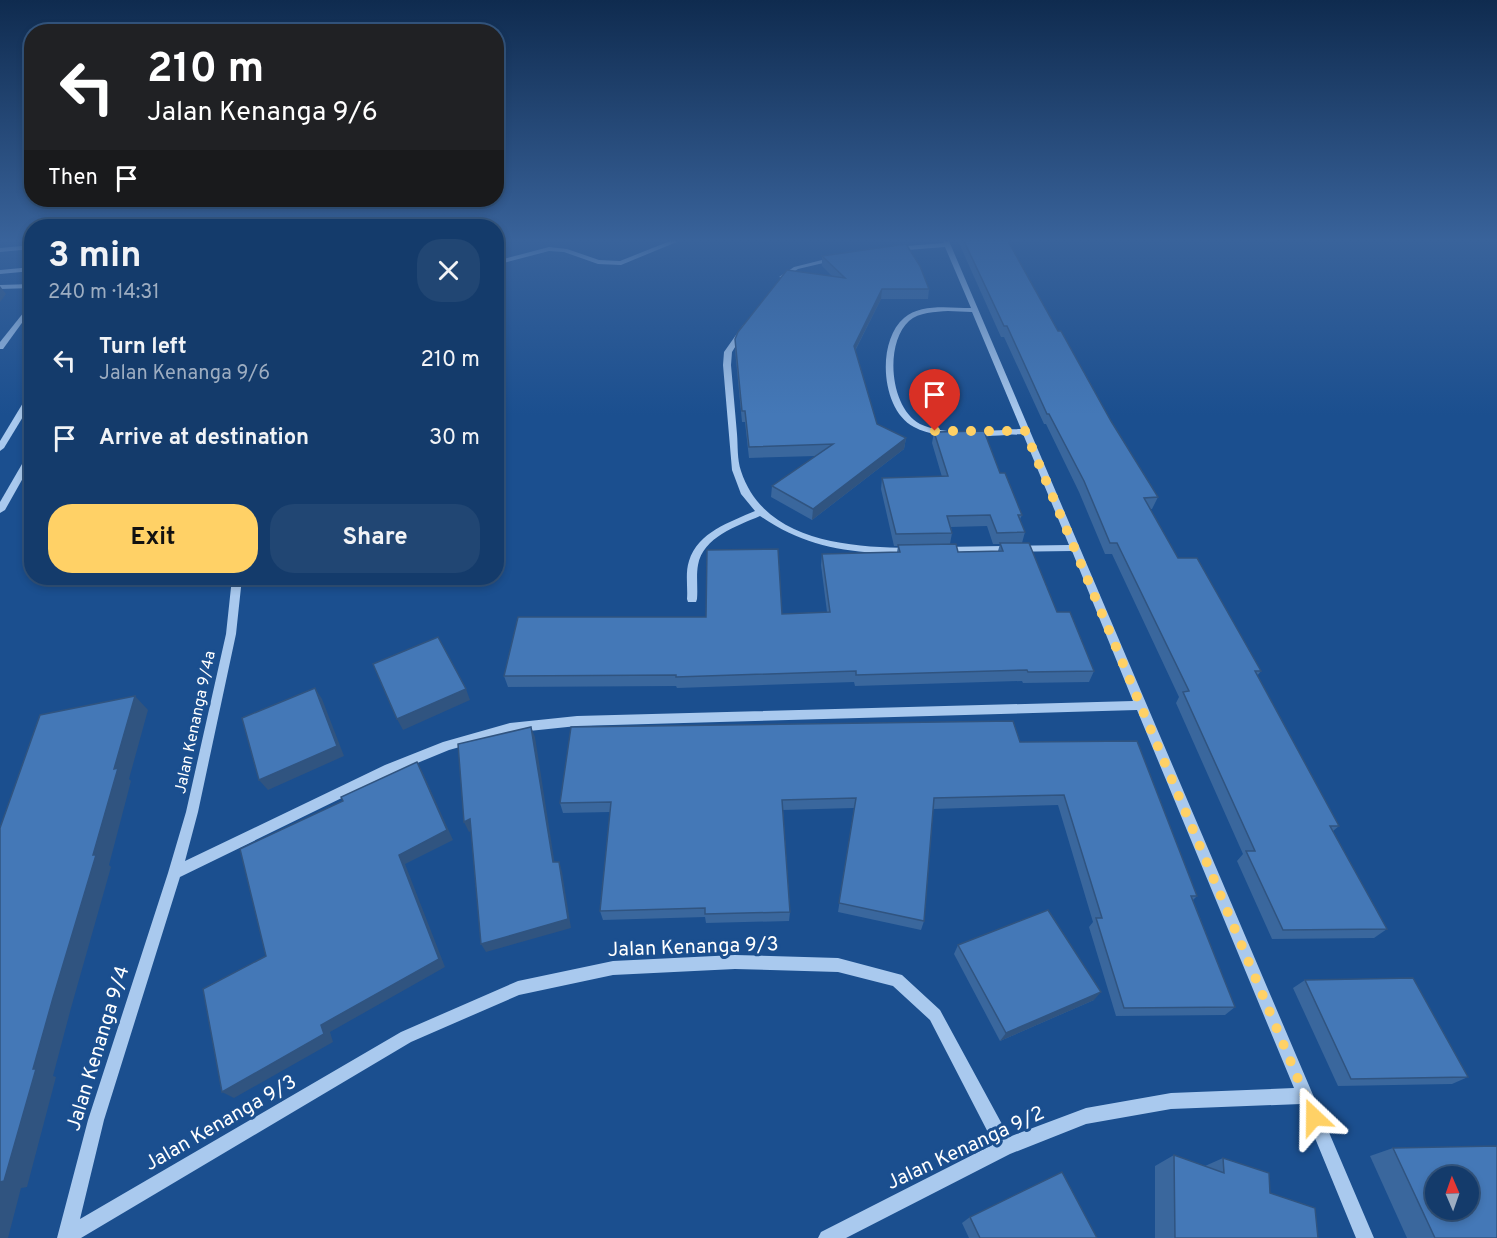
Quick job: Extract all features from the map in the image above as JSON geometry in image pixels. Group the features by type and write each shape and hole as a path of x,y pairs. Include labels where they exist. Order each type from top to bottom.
{"street":[{"path":"969,299 1365,1238"},
{"path":"974,310 918,313 905,321 893,342 888,368 893,392 907,420 917,426 935,431 1025,431"},
{"path":"0,347 24,315"},
{"path":"748,322 734,340 728,352 726,365 736,470 746,495 761,512 789,531 829,545 913,551"},
{"path":"0,448 24,408"},
{"path":"0,510 24,468"},
{"path":"692,599 694,561 704,544 723,529 761,512"},
{"path":"936,550 1075,548"},
{"name":"Jalan Kenanga 9/4a","path":"175,873 192,812 231,634 236,585"},
{"path":"175,873 388,769 447,746 510,728 578,721 1142,705"},
{"name":"Jalan Kenanga 9/4","path":"66,1238 96,1120 175,873"},
{"name":"Jalan Kenanga 9/3","path":"66,1238 406,1037 518,988 613,968 735,962 838,965 897,980 935,1015 1005,1147"},
{"name":"Jalan Kenanga 9/2","path":"827,1238 1005,1147 1086,1116 1171,1101 1305,1096"}],"building":[{"path":"764,299 877,299 854,346 877,424 906,438 813,509 772,486 833,444 749,447 745,411 742,411 735,339"},
{"path":"991,299 1040,299 1058,331 1061,331 1111,421 1158,497 1144,498 1178,558 1197,558 1261,671 1255,671 1339,826 1330,826 1387,929 1283,930 1246,851 1255,851 1183,692 1189,691 1117,543 1110,543 1084,481 1047,414 1007,326 1004,326"},
{"path":"984,431 1000,473 1005,473 1022,515 1018,515 1025,532 997,533 990,515 947,516 952,533 896,534 882,478 948,476 934,432"},
{"path":"1000,543 1029,543 1057,612 1070,612 1094,671 1028,672 1027,670 856,675 856,671 676,677 676,675 504,676 518,617 706,617 707,550 778,549 782,614 830,612 822,554 900,552 898,545 956,544 958,552 1003,551"},
{"path":"438,637 466,689 397,719 373,664"},
{"path":"315,688 337,746 259,780 242,718"},
{"path":"135,696 114,769 118,768 93,855 96,855 53,998 33,1069 36,1069 4,1181 0,1182 0,828 40,715"},
{"path":"1013,721 1020,742 1137,741 1197,896 1191,896 1235,1007 1124,1008 1096,918 1102,918 1064,795 934,798 924,921 839,903 856,798 782,800 790,912 705,914 705,908 600,911 611,802 560,803 571,727"},
{"path":"531,727 553,862 559,862 568,919 481,944 470,819 464,822 458,744"},
{"path":"417,762 447,830 399,855 439,959 321,1025 324,1034 222,1092 203,989 266,956 240,849 343,801 341,797"},
{"path":"1048,910 1101,992 1006,1033 958,945"},
{"path":"1413,978 1468,1077 1351,1079 1305,980"},
{"path":"1497,1146 1497,1238 1435,1238 1427,1220 1479,1220 1479,1166 1425,1166 1425,1217 1393,1148"},
{"path":"1174,1155 1224,1173 1223,1158 1269,1173 1270,1193 1315,1208 1318,1238 1175,1238"},
{"path":"1062,1172 1097,1238 980,1238 970,1217"}],"route":[{"path":"935,431 1025,431 1314,1117"}]}
